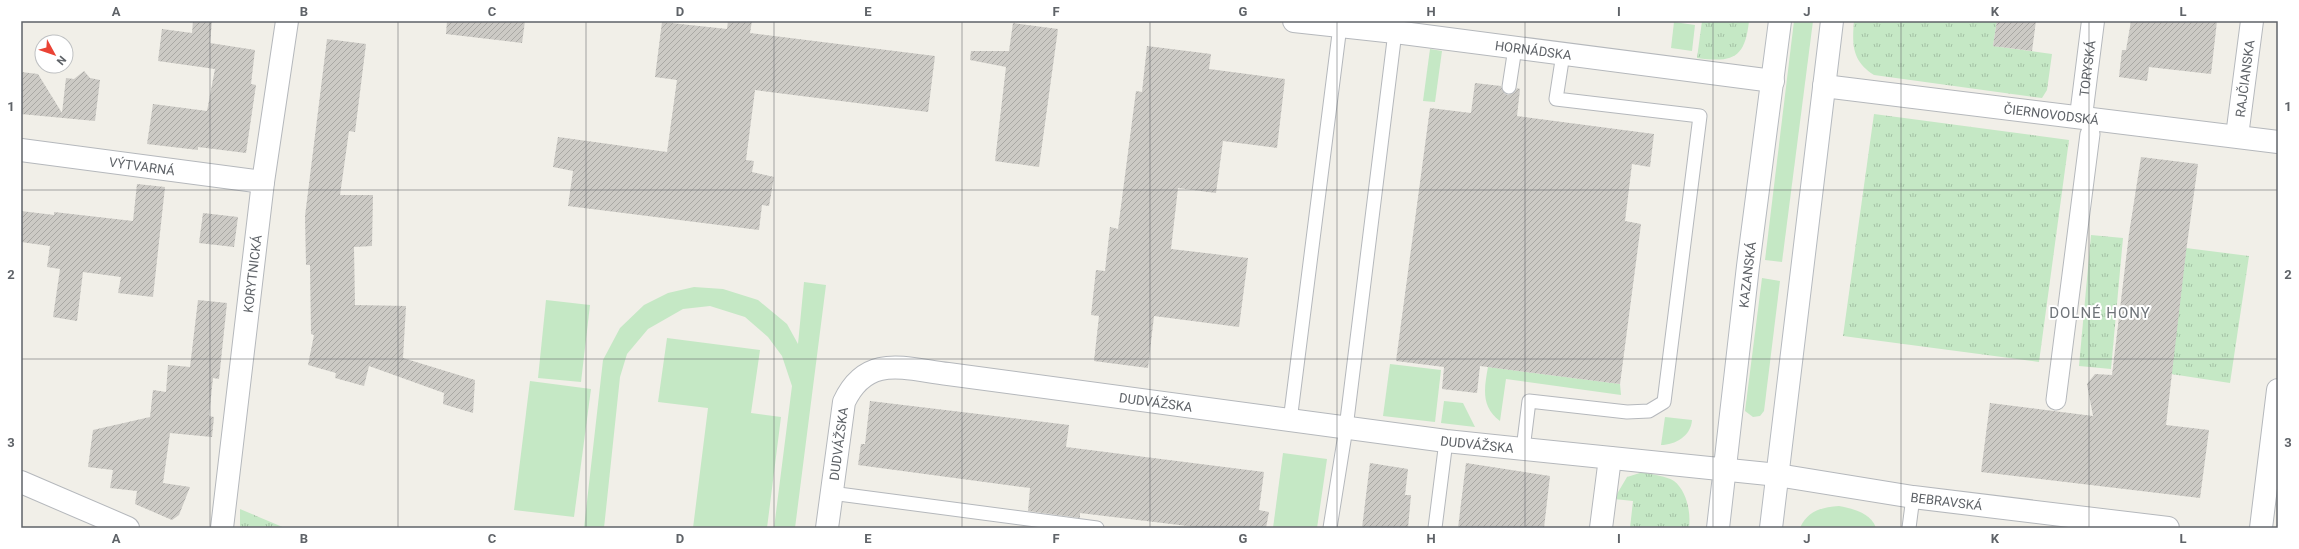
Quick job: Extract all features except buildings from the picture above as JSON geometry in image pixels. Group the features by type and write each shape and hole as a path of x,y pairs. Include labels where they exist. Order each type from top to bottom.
{"street":[{"name":"KORYTNICKÁ","path":"222,528 263,182 287,21"},
{"name":"KAZANSKÁ","path":"1718,528 1745,288 1780,21"},
{"path":"1771,528 1800,274 1832,21"},
{"name":"TORYSKÁ","path":"2085,125 2093,21"},
{"name":"RAJČIANSKA","path":"2237,136 2252,21"},
{"name":"HORNÁDSKA","path":"1299,22 1340,26 1396,27 1515,48 1773,81"},
{"name":"ČIERNOVODSKÁ","path":"1824,86 2085,125 2237,136 2278,142"},
{"path":"2056,400 2085,125"},
{"name":"VÝTVARNÁ","path":"21,150 263,182"},
{"name":"DUDVÁŽSKA","path":"827,528 844,402 853,386 863,376 879,368 936,373 1446,441 1725,469"},
{"path":"2261,528 2278,390"},
{"path":"1601,528 1610,458"},
{"name":"BEBRAVSKÁ","path":"1725,469 1778,474 1913,497 2168,528"},
{"path":"21,482 128,528"}],"lane":[{"path":"1290,420 1340,26"},
{"path":"1330,528 1346,428 1396,27"},
{"path":"1509,87 1515,48"},
{"path":"1523,449 1529,401 1627,412 1650,411 1664,402 1700,116 1556,99 1563,54"},
{"path":"1435,528 1446,441"},
{"path":"831,493 1097,528"},
{"path":"1909,528 1913,497"}],"green space":[{"path":"1702,21 1749,21 1744,43 1740,50 1735,55 1720,60 1697,58"},
{"path":"1794,21 1813,21 1782,262 1765,260"},
{"path":"1854,21 1997,21 1993,46 2052,54 2047,90 2042,98 1874,75 1861,64 1857,58 1853,38"},
{"path":"1674,22 1695,25 1692,51 1671,48"},
{"path":"1430,49 1442,51 1435,102 1423,101"},
{"path":"1874,114 2069,140 2039,362 1843,336"},
{"path":"2091,235 2123,238 2111,369 2079,366"},
{"path":"2186,248 2249,256 2230,383 2171,374"},
{"path":"1762,278 1780,281 1764,411 1760,416 1753,417 1745,411"},
{"path":"804,282 826,285 795,528 774,528 792,386 782,356 768,337 745,317 710,306 683,309 648,329 627,354 620,377 604,528 584,528 603,360 620,328 644,305 668,293 694,287 723,289 758,300 787,324 798,344"},
{"path":"546,300 590,305 581,382 538,378"},
{"path":"667,338 760,350 751,413 781,417 767,528 693,528 708,408 658,402"},
{"path":"1390,364 1441,370 1435,422 1383,416"},
{"path":"1488,367 1620,384 1621,395 1506,379 1500,421 1490,410 1485,397"},
{"path":"530,381 591,389 574,517 514,510"},
{"path":"1444,401 1463,403 1475,427 1441,423"},
{"path":"1665,417 1692,420 1689,431 1685,435 1677,441 1666,445 1661,445"},
{"path":"1283,453 1327,459 1317,528 1273,528"},
{"path":"1643,472 1667,478 1674,481 1678,485 1685,496 1689,509 1689,528 1630,528 1633,501 1614,499 1627,477"},
{"path":"1839,506 1861,512 1874,523 1876,528 1800,528 1803,522 1816,511 1827,507"},
{"path":"240,509 285,528 240,528"}],"district":[{"name":"DOLNÉ HONY","path":"2100,313"}]}
